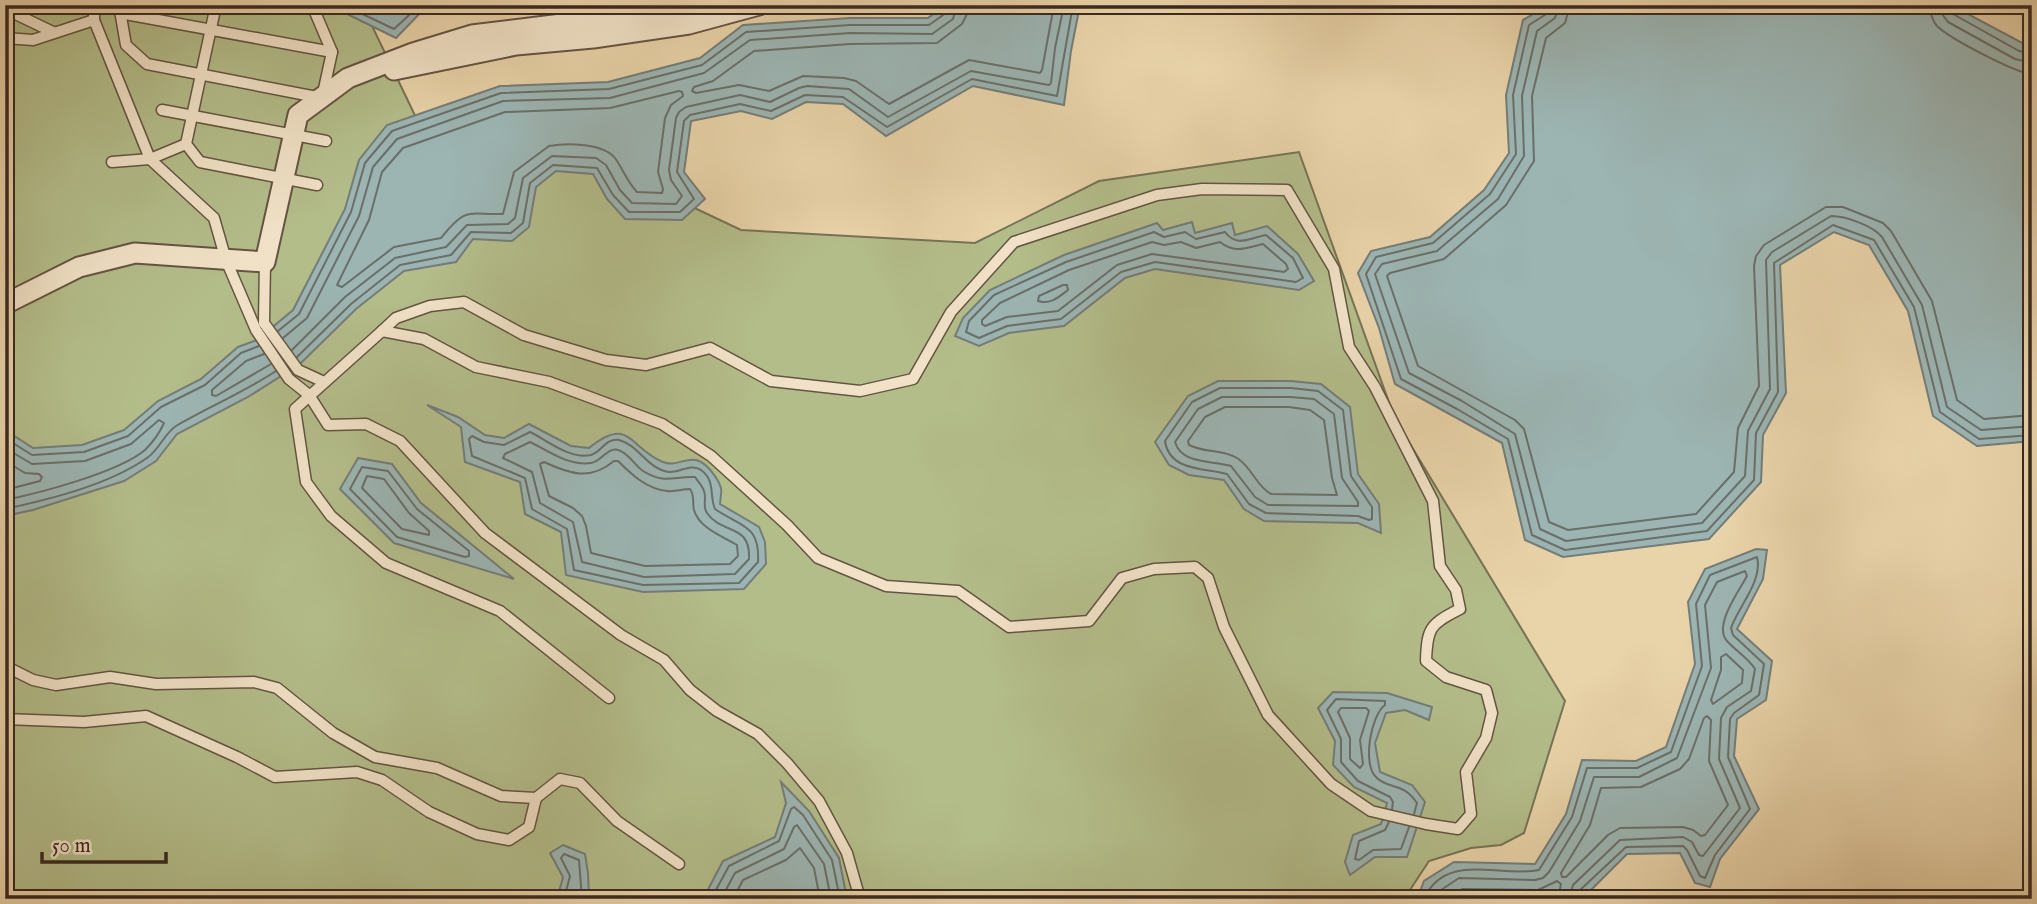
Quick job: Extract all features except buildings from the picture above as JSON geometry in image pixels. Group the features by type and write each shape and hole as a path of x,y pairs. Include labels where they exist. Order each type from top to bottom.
{"street":[{"path":"5,304 79,267 135,253 265,262 298,116 348,78 472,34 591,21 695,5"},
{"path":"591,21 689,24 759,5"}],"lane":[{"path":"94,5 94,20 150,159 214,218 226,260 289,379 309,395 328,425 366,424 400,441 485,533 621,635 664,660 691,690 717,711 758,734 819,801 847,853 860,899"},
{"path":"186,144 216,5"},
{"path":"312,5 332,52 322,98 147,64 126,45 119,9 332,52"},
{"path":"5,9 54,32"},
{"path":"5,38 33,40 94,20"},
{"path":"162,110 326,141"},
{"path":"112,162 150,159 186,144"},
{"path":"186,144 200,162 317,184"},
{"path":"382,331 424,339 476,368 550,382 662,424 712,456 787,525 818,558 886,586 958,591 1009,627 1089,621 1122,578 1154,569 1195,567 1208,578 1224,627 1268,715 1331,784 1371,811 1458,829 1471,814 1466,772 1486,738 1492,713 1486,690 1446,677 1426,661 1427,636 1435,622 1460,609 1456,590 1440,566 1433,501 1375,387 1349,347 1334,269 1287,190 1202,189 1157,195 1014,242 950,312 913,379 860,391 771,381 710,348 646,365 606,360 523,335 464,302 430,306 396,318 295,409 306,482 331,516 386,563 500,611 609,698"},
{"path":"265,262 260,326 298,370 324,382"},
{"path":"5,666 33,680 56,685 110,677 156,684 254,682 277,688 333,733 375,757 437,768 501,796 536,798"},
{"path":"5,719 84,722 146,716 275,777 357,772 382,780 429,812 477,834 509,840 529,827 536,798 560,779 580,783 617,821 679,864"}],"green space":[{"path":"5,5 362,5 421,128 555,142 741,230 975,243 1099,181 1299,152 1395,419 1565,701 1524,833 1501,845 1471,848 1429,861 1404,899 1232,899 1183,893 1183,899 5,899"}],"water":[{"path":"344,5 428,5 396,38 347,14"},
{"path":"945,5 1080,5 1064,105 973,86 886,136 843,104 806,102 772,119 741,111 691,121 684,172 705,199 682,220 625,219 607,199 593,174 556,171 536,187 529,227 512,241 473,239 456,262 404,271 356,309 300,364 248,397 177,434 156,461 124,481 33,510 5,516 5,430 33,448 82,445 124,430 158,401 201,379 238,347 257,340 293,310 345,209 359,160 387,125 500,86 608,82 700,58 743,25 850,18 928,18"},
{"path":"1549,5 1951,5 2032,48 2032,441 1977,446 1933,416 1908,311 1869,245 1834,232 1780,265 1786,393 1763,435 1761,482 1709,539 1563,557 1525,540 1502,443 1395,384 1379,328 1358,273 1371,251 1430,237 1484,190 1509,153 1506,95 1523,20"},
{"path":"1192,222 1195,233 1232,223 1235,235 1267,226 1298,254 1314,281 1299,290 1155,269 1125,278 1064,326 1009,333 979,346 955,336 963,318 990,290 1064,255 1157,223 1163,230"},
{"path":"1218,381 1291,381 1321,384 1350,407 1358,474 1379,504 1381,533 1358,523 1264,521 1244,509 1224,480 1189,475 1169,465 1155,442 1188,396"},
{"path":"427,405 458,417 485,435 504,438 529,424 571,446 589,448 613,434 621,434 663,462 672,464 700,461 711,471 719,484 720,504 759,527 765,542 766,564 744,589 643,592 566,575 561,532 525,514 520,482 465,462 461,427"},
{"path":"358,458 392,464 421,503 514,579 394,543 340,489"},
{"path":"1756,549 1767,550 1763,579 1737,629 1772,661 1766,700 1737,719 1734,756 1759,809 1720,859 1710,887 1695,883 1680,853 1627,854 1582,899 1417,899 1424,881 1454,862 1535,864 1566,814 1582,760 1636,761 1666,747 1695,664 1688,602 1705,569"},
{"path":"1333,692 1387,693 1432,707 1429,720 1405,710 1386,713 1375,743 1380,772 1412,785 1425,802 1407,857 1375,857 1350,875 1345,862 1353,835 1381,824 1387,803 1354,787 1333,765 1335,741 1318,708"},
{"path":"781,782 809,811 839,858 847,899 703,899 723,861 775,837 786,803"},
{"path":"563,845 585,854 589,899 557,899 563,877 550,853"}]}
